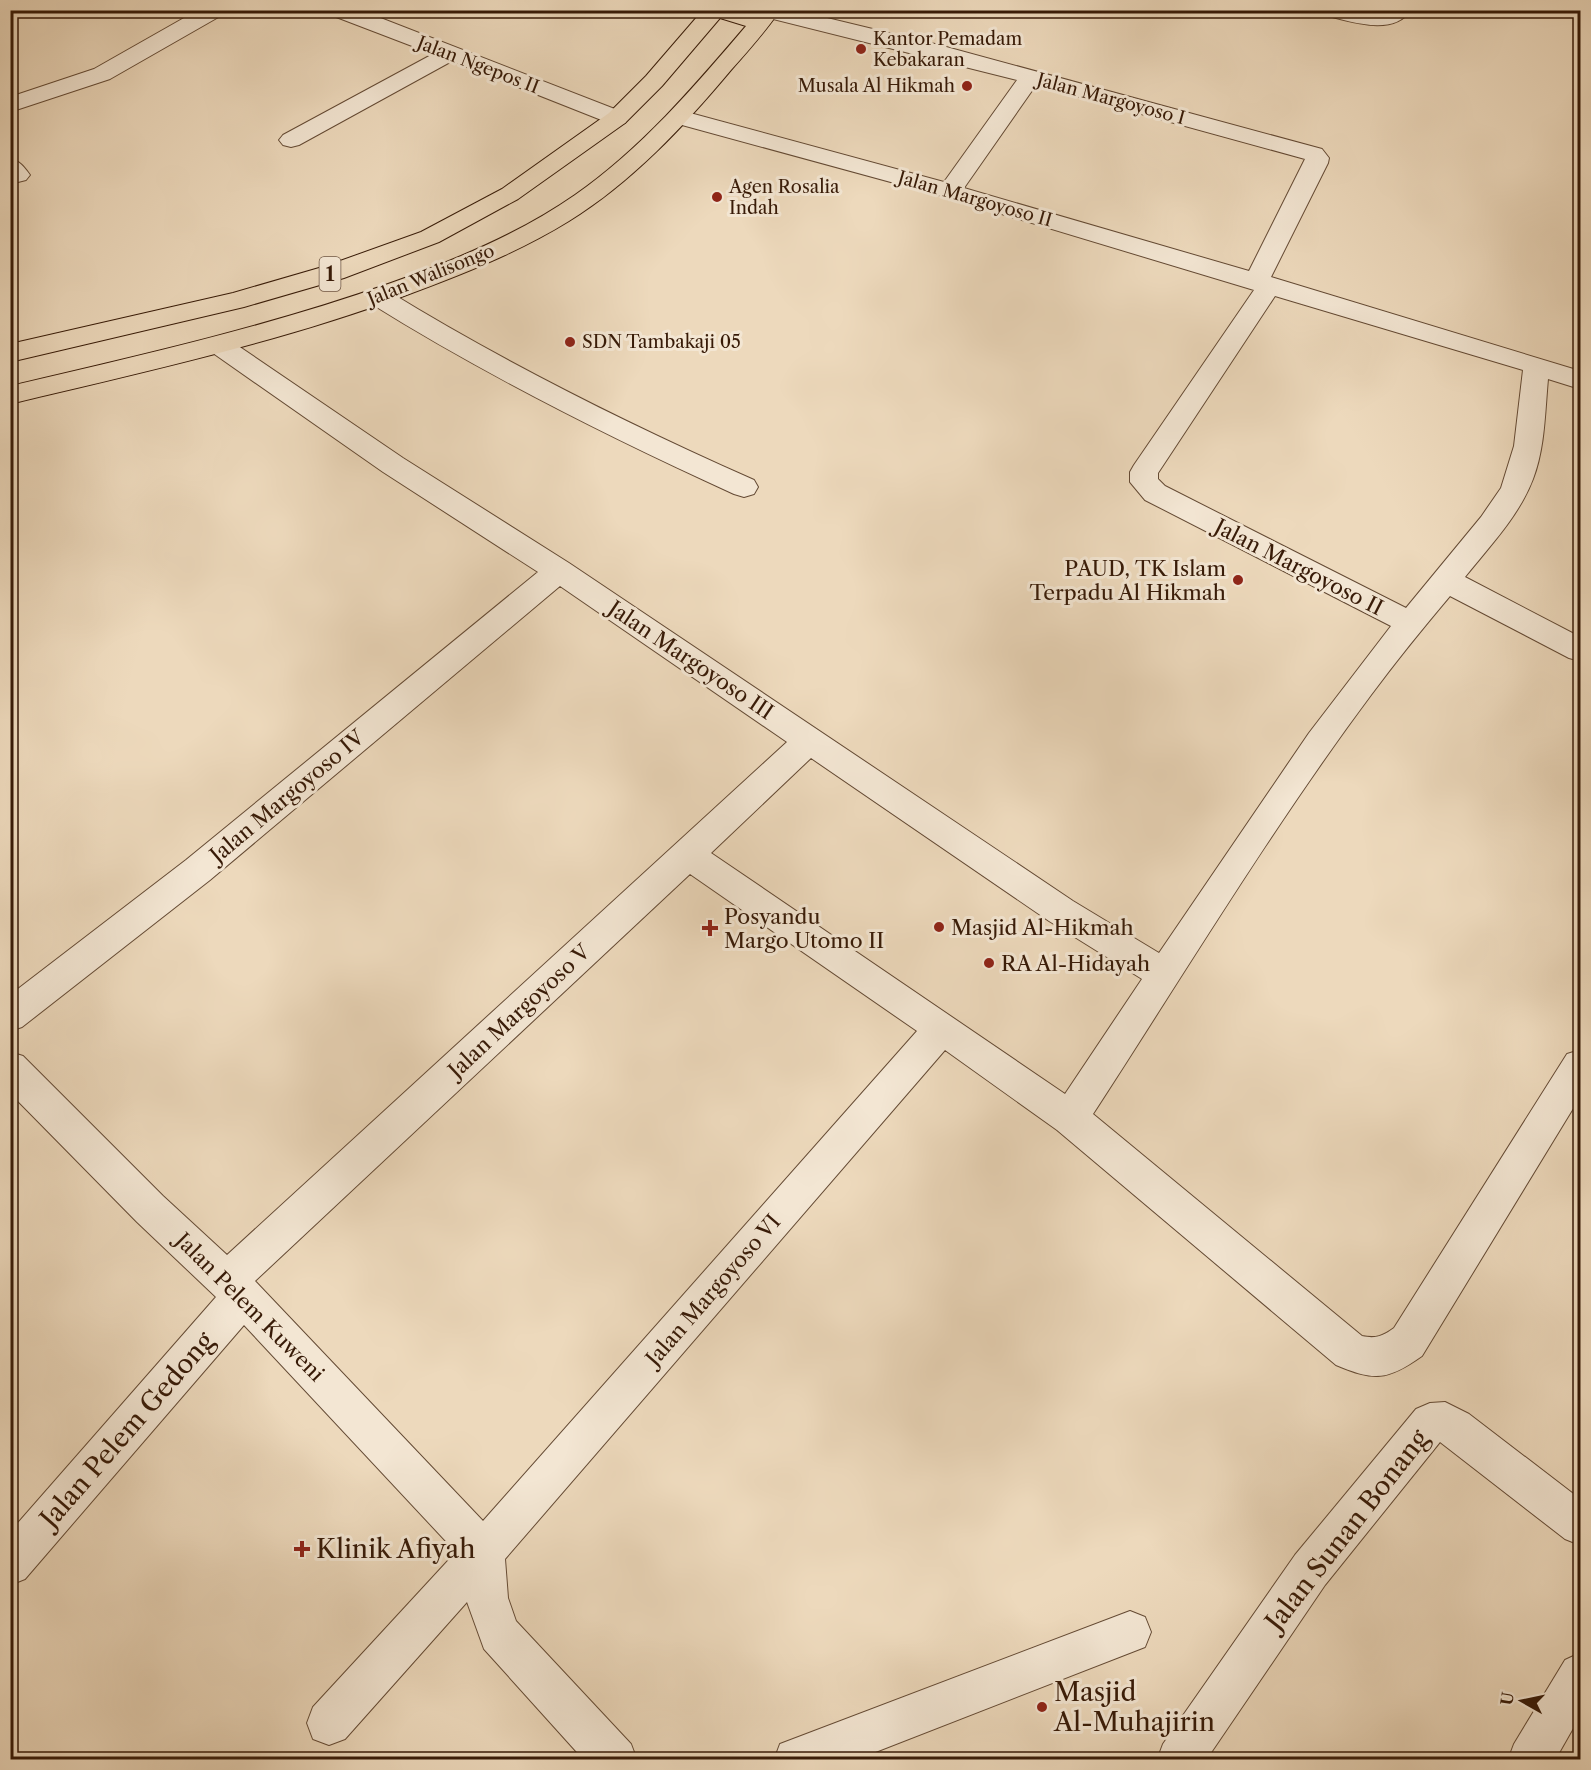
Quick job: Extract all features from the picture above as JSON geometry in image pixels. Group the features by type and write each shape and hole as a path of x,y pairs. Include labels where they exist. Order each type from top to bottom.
{"highway":[{"path":"715,10 766,15"},
{"name":"Jalan Walisongo","path":"10,353 235,301 335,272 430,237 510,194 617,118 654,81 715,10"},
{"name":"Jalan Walisongo","path":"10,395 219,345 379,297 481,258 538,228 604,185 679,117 766,15"}],"street":[{"path":"10,105 102,74 214,10"},
{"name":"Jalan Ngepos II","path":"339,10 617,118"},
{"path":"1332,10 1379,19 1393,18 1401,10"},
{"name":"Jalan Margoyoso I","path":"766,15 939,52 1314,154 1317,158 1316,163 1263,283"},
{"path":"291,140 448,54"},
{"path":"950,191 1030,78"},
{"name":"Jalan Margoyoso II","path":"679,117 950,191 1581,380"},
{"name":"Jalan Margoyoso II","path":"1263,283 1144,472 1144,482 1155,493 1410,623"},
{"path":"379,297 492,365 655,447 744,487"},
{"name":"Jalan Margoyoso III","path":"219,345 393,465 559,571 1061,911 1164,975"},
{"path":"1070,1118 1256,832 1359,688 1503,509 1516,488 1524,463 1537,365"},
{"name":"Jalan Margoyoso IV","path":"10,1016 198,870 559,571"},
{"path":"1446,582 1581,650"},
{"name":"Jalan Margoyoso V","path":"235,1289 809,740"},
{"path":"688,855 1070,1118 1350,1352 1370,1359 1389,1356 1408,1342 1581,1066"},
{"name":"Jalan Margoyoso VI","path":"329,1723 484,1552 942,1028"},
{"name":"Jalan Pelem Kuweni","path":"10,1068 150,1209 235,1289 484,1552"},
{"name":"Jalan Pelem Gedong","path":"10,1564 235,1289"},
{"name":"Jalan Sunan Bonang","path":"1179,1760 1310,1570 1430,1423 1445,1422 1455,1428 1581,1524"},
{"path":"484,1552 487,1598 499,1634 615,1760"},
{"path":"796,1760 1130,1632"},
{"path":"1530,1760 1581,1675"}],"place":[{"name":"Kantor Pemadam Kebakaran","path":"861,49"},
{"name":"Musala Al Hikmah","path":"967,86"},
{"name":"Agen Rosalia Indah","path":"717,197"},
{"name":"SDN Tambakaji 05","path":"570,342"},
{"name":"PAUD, TK Islam Terpadu Al Hikmah","path":"1238,580"},
{"name":"Masjid Al-Hikmah","path":"939,927"},
{"name":"Posyandu Margo Utomo II","path":"710,928"},
{"name":"RA Al-Hidayah","path":"989,963"},
{"name":"Klinik Afiyah","path":"302,1549"},
{"name":"Masjid Al-Muhajirin","path":"1042,1707"}]}
